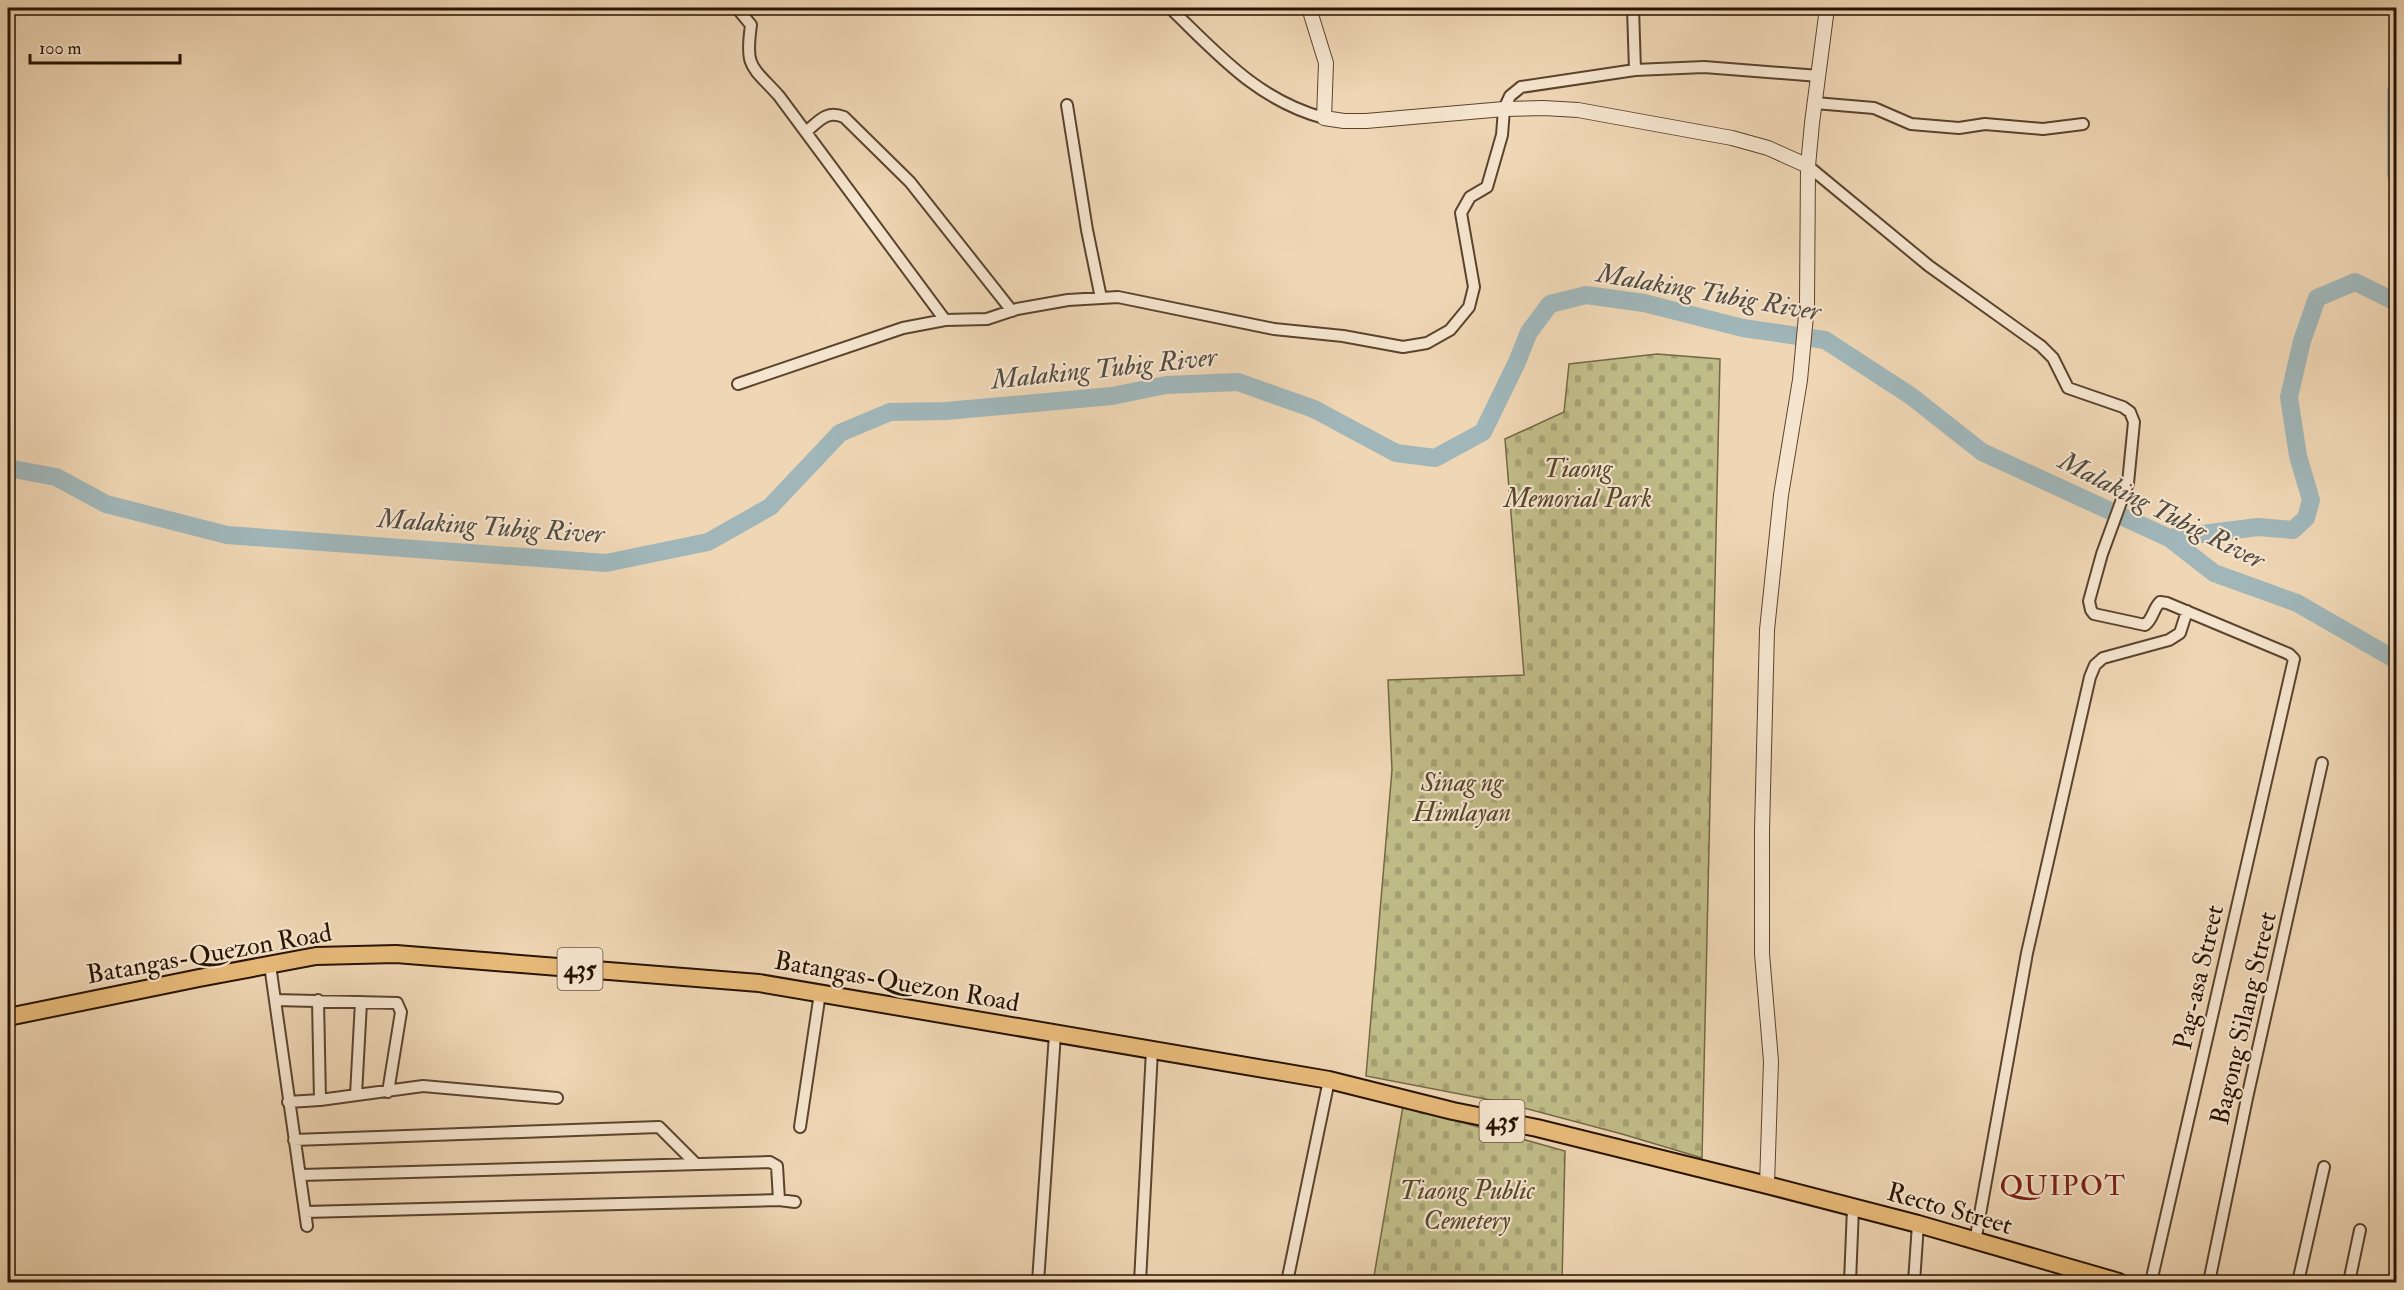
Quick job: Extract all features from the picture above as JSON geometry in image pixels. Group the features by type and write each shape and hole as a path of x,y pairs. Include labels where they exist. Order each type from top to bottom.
{"main road":[{"name":"Batangas-Quezon Road","path":"8,1017 316,956 396,954 759,983 1329,1080 1453,1111 1537,1128 1767,1185"},
{"name":"Recto Street","path":"1767,1185 1918,1224 2119,1282"}],"street":[{"path":"737,8 751,25 747,52 750,64 779,96 945,320"},
{"path":"1170,8 1236,71 1282,103 1324,118 1366,121 1504,109 1578,110 1691,129 1768,148 1808,166 1929,266 2041,346 2053,358 2068,388 2123,407 2130,412 2134,422 2128,483 2102,554 2089,601 2091,610 2094,614 2139,625 2150,622 2160,602 2187,611 2180,633 2169,640 2103,658 2095,665 2090,677 2027,953 1975,1242"},
{"path":"1309,8 1326,63 1324,118"},
{"path":"1633,8 1635,70"},
{"path":"1767,1185 1771,1061 1762,954 1762,841 1767,630 1781,495 1800,380 1807,305 1808,166 1827,8"},
{"path":"738,384 903,327 945,320 987,319 1012,311 1068,300 1101,298 1118,297 1274,329 1343,336 1402,347 1427,343 1450,330 1469,307 1474,287 1461,213 1470,196 1487,186 1495,166 1502,135 1504,109 1510,96 1521,87 1635,70 1704,67 1819,76"},
{"path":"1815,103 1874,108 1911,124 1930,126 1959,128 1985,124 2043,129 2083,124"},
{"path":"1067,105 1087,230 1101,298"},
{"path":"806,132 827,114 835,113 844,117 910,182 1012,311"},
{"name":"Pag-asa Street","path":"2151,1282 2294,659 2289,654 2187,611"},
{"name":"Bagong Silang Street","path":"2209,1282 2247,1098 2322,763"},
{"path":"270,964 307,1226"},
{"path":"800,1127 820,993"},
{"path":"275,1000 397,1003 401,1012 388,1092"},
{"path":"318,1000 320,1100"},
{"path":"356,1095 361,1002"},
{"path":"1038,1282 1055,1034"},
{"path":"1140,1282 1152,1050"},
{"path":"1287,1282 1329,1080"},
{"path":"288,1102 388,1092 423,1086 556,1098"},
{"path":"294,1140 659,1127 694,1162"},
{"path":"301,1175 694,1162 770,1162 775,1164 779,1200"},
{"path":"2298,1282 2324,1167"},
{"path":"305,1212 779,1200 795,1202"},
{"path":"1850,1282 1853,1208"},
{"path":"1914,1282 1918,1224"},
{"path":"2349,1282 2360,1230"}],"green space":[{"path":"1657,354 1720,359 1702,1158 1501,1102 1366,1076 1392,770 1388,680 1524,675 1505,439 1564,412 1569,364"},
{"name":"Tiaong Public Cemetery","path":"1403,1106 1565,1151 1562,1282 1373,1282"}],"waterway":[{"path":"2396,91 2396,174"},
{"path":"2169,538 2258,527 2293,530 2306,518 2311,500 2298,456 2289,397 2302,341 2317,298 2355,282 2396,302"},
{"name":"Malaking Tubig River","path":"8,468 56,477 106,504 227,535 606,563 708,542 770,507 840,433 890,412 946,411 1112,396 1166,385 1238,382 1314,409 1396,453 1435,458 1483,432 1529,332 1550,304 1586,295 1644,303 1743,328 1825,340 1911,396 1982,452 2169,538 2214,573 2297,603 2396,660"}],"district":[{"name":"QUIPOT","path":"2063,1185"}],"park label":[{"name":"Tiaong Memorial Park","path":"1578,483"},
{"name":"Sinag ng Himlayan","path":"1462,797"}]}
